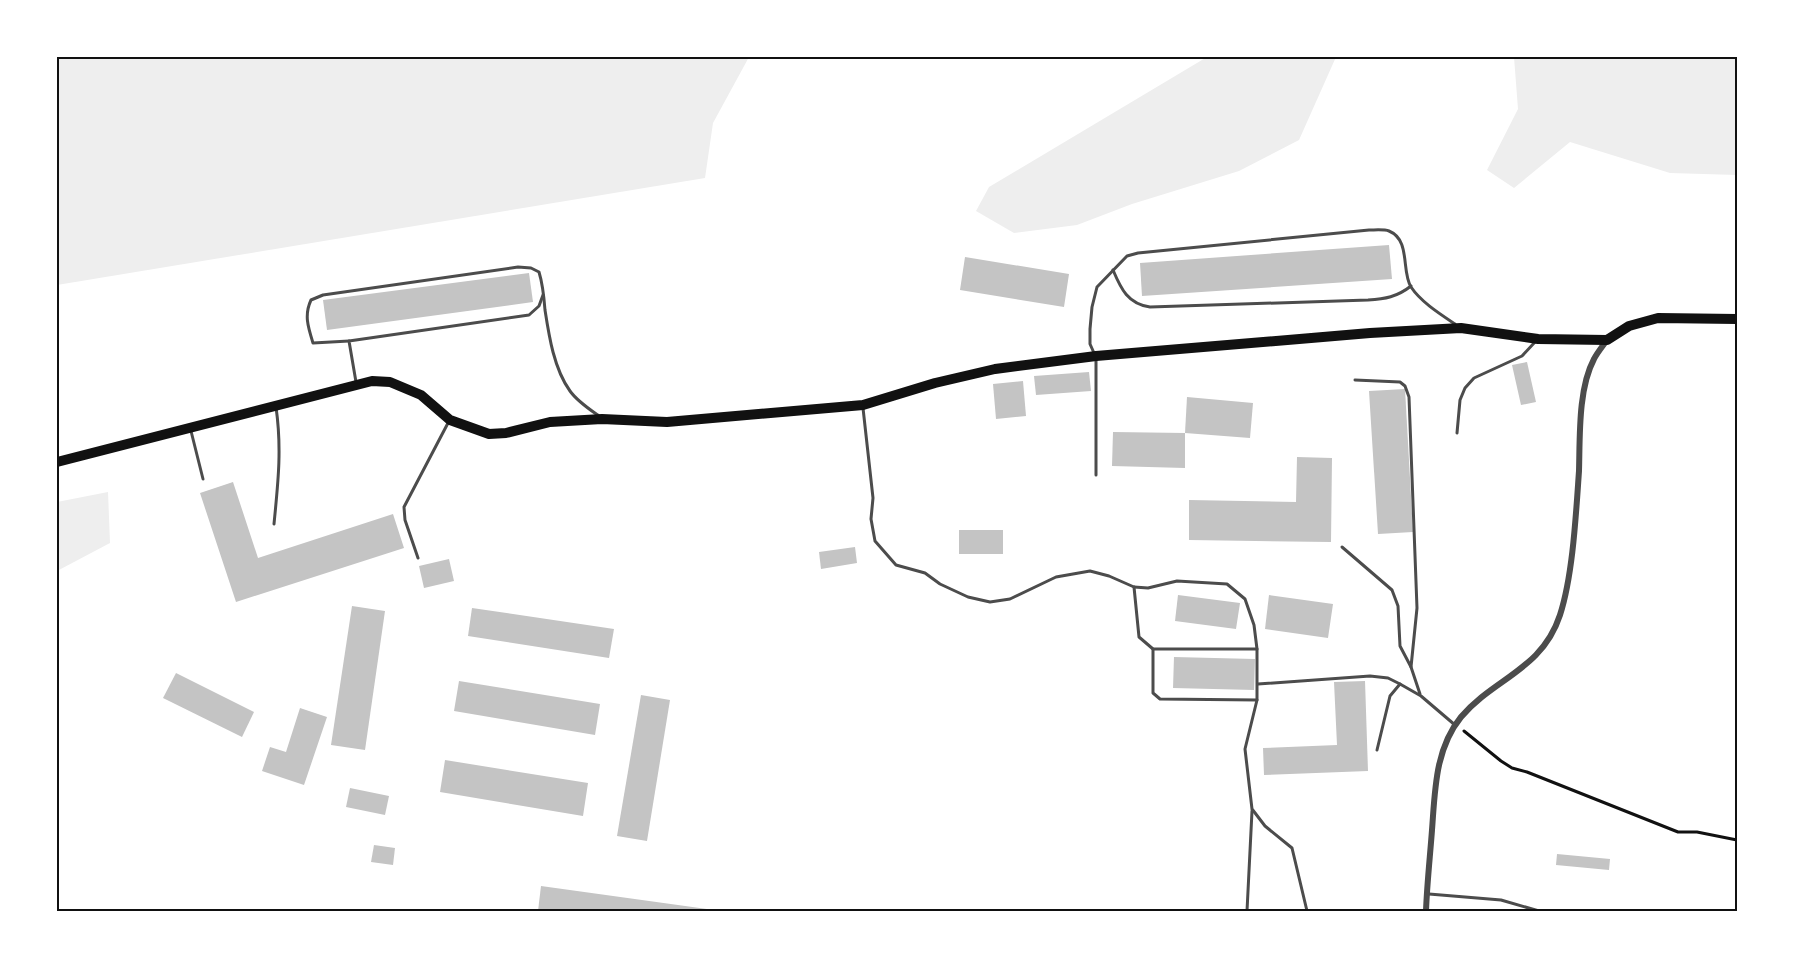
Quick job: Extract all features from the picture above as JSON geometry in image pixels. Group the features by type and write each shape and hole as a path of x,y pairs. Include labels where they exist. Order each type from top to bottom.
{"main road":[{"path":"57,462 372,381 390,382 421,395 450,420 489,434 506,433 550,422 602,419 668,422 863,405 935,383 995,369 1096,356 1370,333 1461,328 1538,339 1607,340 1629,327 1658,318 1737,319"}],"street":[{"path":"1426,911 1439,763 1443,746 1455,725 1482,697 1516,674 1545,645 1559,616 1564,599 1571,550 1587,378 1594,360 1607,340"}],"lane":[{"path":"1096,475 1096,356 1089,344 1092,307 1097,287 1127,255 1370,230 1389,231 1403,249 1411,286 1436,311 1461,328"},
{"path":"544,293 539,306 529,315 349,341 313,343 306,320 311,300 323,295 518,267 531,268 539,272 544,293 545,312 556,363 562,378 571,392 602,419"},
{"path":"1113,270 1121,288 1132,302 1150,307 1388,299 1411,286"},
{"path":"1457,433 1460,400 1465,388 1474,378 1522,356 1538,339"},
{"path":"349,341 356,385"},
{"path":"1355,380 1400,382 1406,386 1409,397 1417,608 1411,667"},
{"path":"863,405 875,541 896,565 925,573 940,584 968,597 990,602 1010,599 1056,577 1090,571 1134,587 1148,588 1177,581 1227,584 1245,599 1254,625 1258,684 1257,700 1245,749 1252,809 1247,911"},
{"path":"274,524 280,460 280,433 276,407"},
{"path":"418,558 405,520 404,507 450,420"},
{"path":"190,427 203,479"},
{"path":"1342,547 1392,590 1398,606 1400,646 1411,667 1420,696"},
{"path":"1134,587 1138,637 1153,648 1257,649"},
{"path":"1153,648 1153,693 1160,699 1257,700"},
{"path":"1258,684 1370,676 1388,678 1420,696 1455,725"},
{"path":"1377,750 1390,696 1400,684"},
{"path":"1252,809 1265,826 1292,848 1307,911"},
{"path":"1427,894 1501,900 1539,911"}],"path":[{"path":"1455,725 1512,768 1678,832 1697,832 1737,840"}],"shaded area":[{"path":"57,57 749,57 713,123 705,178 57,285"},
{"path":"1207,57 1336,57 1299,140 1239,171 1132,204 1077,225 1014,233 976,211 989,187"},
{"path":"1514,57 1737,57 1737,175 1670,173 1570,142 1514,188 1487,170 1518,109"},
{"path":"108,492 110,543 57,571 57,502"}],"building":[{"path":"1389,245 1392,279 1142,296 1140,263"},
{"path":"965,257 1069,274 1064,307 960,290"},
{"path":"529,273 533,302 327,330 323,300"},
{"path":"1527,362 1536,402 1521,405 1512,365"},
{"path":"1089,372 1091,391 1036,395 1034,376"},
{"path":"1023,381 1026,416 996,419 993,384"},
{"path":"1405,389 1413,532 1378,534 1369,391"},
{"path":"1187,397 1253,403 1250,438 1185,433"},
{"path":"1113,432 1185,433 1185,468 1112,466"},
{"path":"1297,457 1332,458 1331,542 1189,540 1189,500 1296,502"},
{"path":"233,482 258,558 393,514 404,548 236,602 200,493"},
{"path":"959,530 1003,530 1003,554 959,554"},
{"path":"855,547 857,563 821,569 819,552"},
{"path":"449,559 454,581 424,588 419,566"},
{"path":"1178,595 1240,603 1236,629 1175,621"},
{"path":"1269,595 1333,604 1328,638 1265,629"},
{"path":"352,606 385,611 365,750 331,745"},
{"path":"472,608 614,629 609,658 468,636"},
{"path":"1174,657 1255,659 1254,690 1173,688"},
{"path":"176,673 254,712 242,737 163,698"},
{"path":"459,681 600,704 595,735 454,711"},
{"path":"1365,681 1368,771 1264,775 1263,748 1337,745 1334,682"},
{"path":"641,695 670,700 647,841 617,836"},
{"path":"300,708 327,717 304,785 262,771 270,747 286,752"},
{"path":"445,760 588,783 583,816 440,792"},
{"path":"350,788 389,796 385,815 346,807"},
{"path":"374,845 395,848 393,865 371,862"},
{"path":"1557,854 1610,859 1609,870 1556,865"},
{"path":"541,886 714,910 714,911 538,911"}]}
